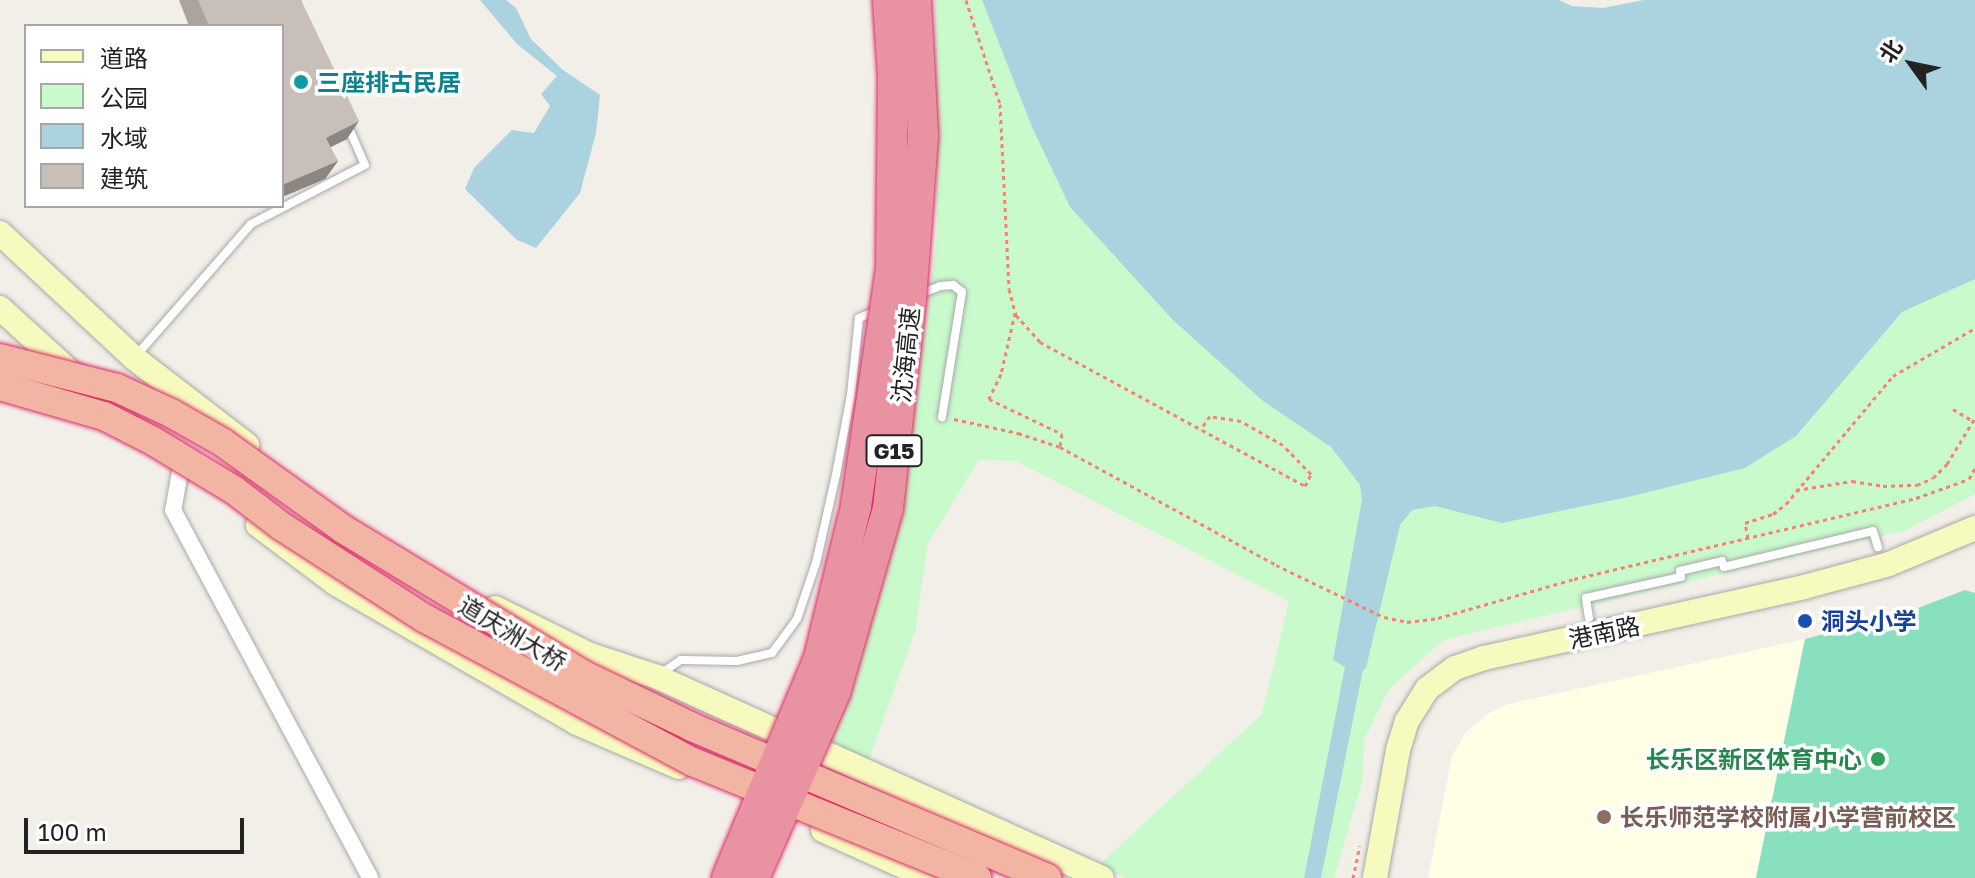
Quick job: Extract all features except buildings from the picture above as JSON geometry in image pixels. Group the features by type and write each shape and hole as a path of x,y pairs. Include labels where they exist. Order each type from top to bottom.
{"highway":[{"name":"沈海高速","path":"727,878 819,658 856,506 891,270 893,76 888,0"},
{"name":"沈海高速","path":"754,878 835,693 888,508 911,300 923,135 916,0"},
{"name":"道庆洲大桥","path":"0,358 117,388 171,413 222,442 343,529 582,674 692,727 1047,878"},
{"name":"道庆洲大桥","path":"0,386 104,416 153,441 234,490 281,526 424,618 693,762 977,878"}],"main road":[{"path":"0,233 134,358 355,527 471,596 590,655 657,677 1102,878"},
{"path":"0,308 180,472 232,505 335,583 577,723 930,878"},
{"name":"港南路","path":"1375,878 1398,750 1407,721 1427,689 1455,668 1484,658 1804,587 1889,564 1975,528"},
{"name":"港南路","path":"1387,878 1410,754 1422,723 1438,695 1459,682 1485,672 1844,591 1905,574 1975,546"}],"street":[{"path":"180,472 173,510 370,878"}],"lane":[{"path":"284,207 365,165 340,110"},
{"path":"134,358 251,224 282,208"},
{"path":"657,677 668,666 681,660 737,661 772,653 797,619 816,563 851,395 859,318 940,286 953,285 962,292 942,417"},
{"path":"1589,618 1586,598 1681,577 1680,571 1722,561 1724,567 1873,531 1878,547"}],"path":[{"path":"966,0 1000,104 1009,289 1015,313 1040,342 1305,486 1311,474 1283,445 1241,421 1210,416 1201,429"},
{"path":"1015,313 1001,374 989,399 1062,434 1060,447"},
{"path":"1748,538 1745,523 1773,514 1893,376 1975,328"},
{"path":"1796,490 1852,481 1883,486 1917,485 1933,478 1947,464 1974,420 1953,409"},
{"path":"942,417 1018,433 1060,447 1276,565 1384,617 1407,622 1438,618 1574,579 1916,498 1969,479 1975,468"}],"shaded area":[{"name":"长乐师范学校附属小学营前校区","path":"1805,639 1756,878 1428,878 1452,756 1466,732 1488,714 1508,704"}],"green space":[{"path":"935,0 1002,0 1898,305 1975,250 1975,494 1906,530 1443,640 1389,689 1364,740 1362,782 1334,878 1126,878 1098,866 1262,714 1289,601 1016,461 979,460 928,543 915,632 868,762 827,739 907,472 937,235"},
{"name":"长乐区新区体育中心","path":"1965,590 1975,593 1975,878 1756,878 1805,639 1905,613"}],"water":[{"path":"480,0 506,0 516,8 531,39 563,70 600,95 596,133 580,193 536,248 517,240 465,189 474,168 512,130 534,133 550,106 541,94 557,76 517,44"},
{"path":"982,0 1559,0 1572,6 1603,8 1644,0 1975,0 1975,279 1902,312 1796,436 1745,468 1628,497 1502,523 1435,506 1412,510 1400,525 1366,668 1363,670 1321,878 1304,878 1345,667 1333,660 1362,500 1360,485 1331,447 1263,401 1173,320 1070,207 1032,127"}],"place":[{"name":"三座排古民居","path":"301,82"},
{"name":"洞头小学","path":"1805,621"},
{"name":"长乐区新区体育中心","path":"1878,759"},
{"name":"长乐师范学校附属小学营前校区","path":"1604,817"}]}
